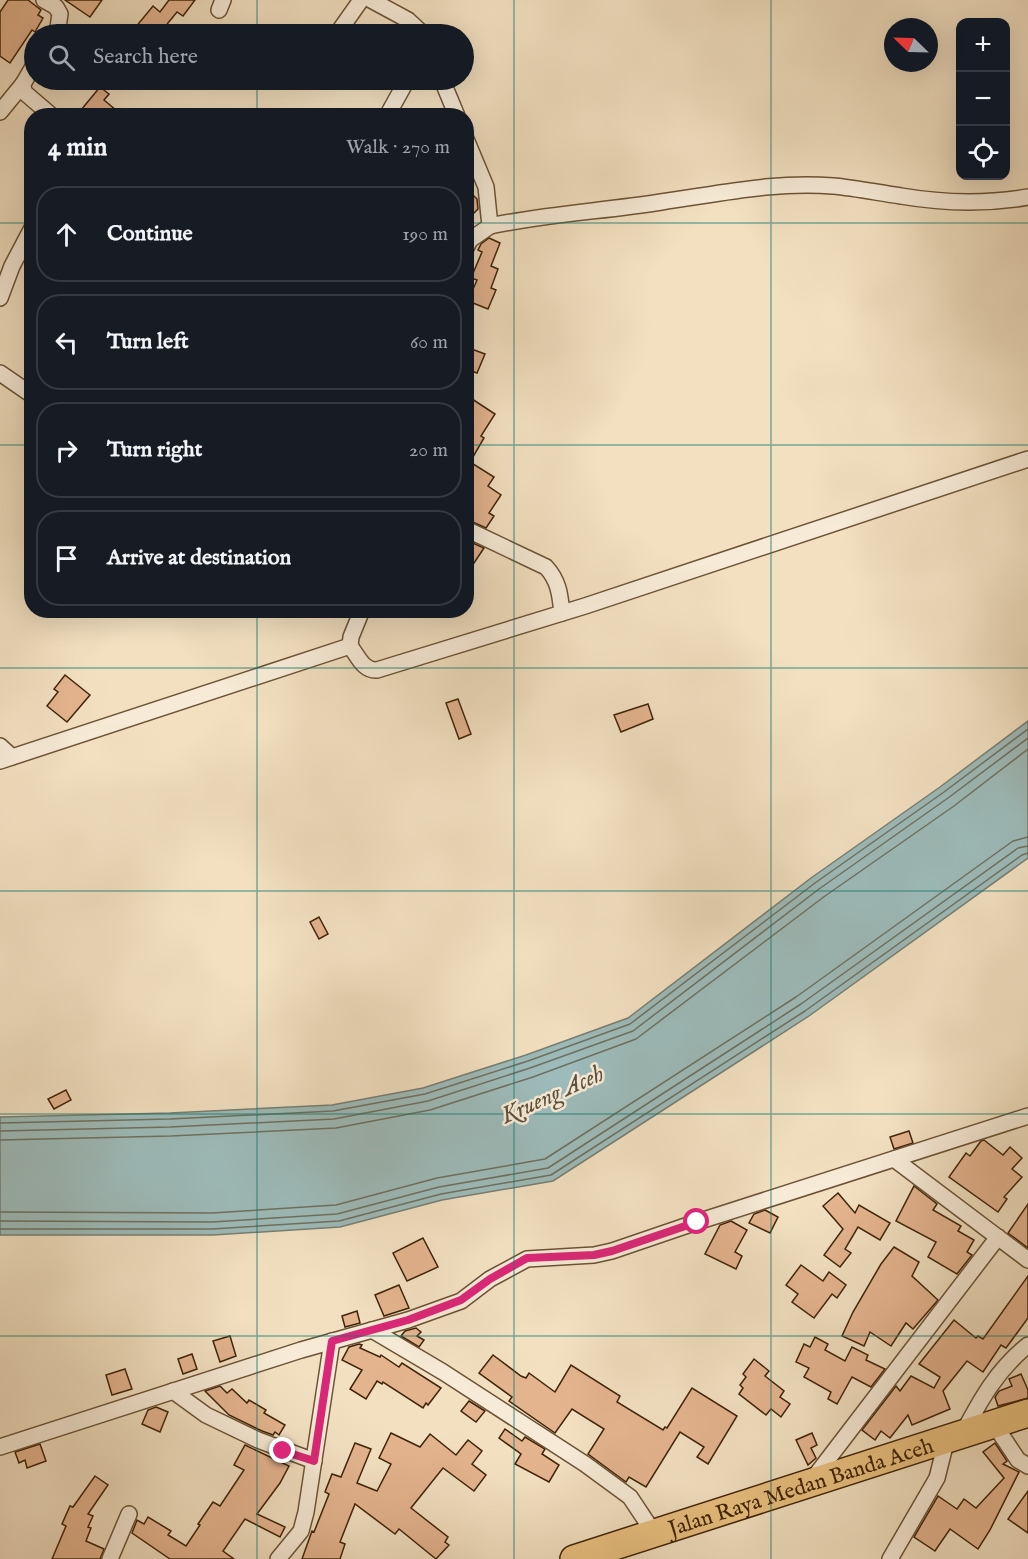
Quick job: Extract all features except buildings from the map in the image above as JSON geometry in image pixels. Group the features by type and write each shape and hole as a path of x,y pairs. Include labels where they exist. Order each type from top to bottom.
{"highway":[{"name":"Jalan Raya Medan Banda Aceh","path":"574,1559 1028,1413"}],"street":[{"path":"45,0 60,14 58,24"},
{"path":"344,24 361,0"},
{"path":"371,0 412,24"},
{"path":"0,112 23,84"},
{"path":"23,84 24,92 43,108"},
{"path":"391,108 401,90"},
{"path":"446,90 454,108"},
{"path":"474,158 486,187 490,226"},
{"path":"474,238 490,226 562,213 610,209 726,191 790,185 833,186 904,197 996,202 1027,194"},
{"path":"0,298 12,266 24,243"},
{"path":"0,374 24,389"},
{"path":"359,618 350,646 366,668 377,670 562,613 1028,459"},
{"path":"474,534 546,567 558,583 562,613"},
{"path":"0,746 6,759 350,646"},
{"path":"0,1447 332,1341 408,1320 461,1300 490,1279 527,1258 594,1255 612,1251 1028,1116"},
{"path":"894,1159 1028,1260"},
{"path":"810,1482 998,1237"},
{"path":"372,1330 443,1372 585,1464 630,1497 654,1533"},
{"path":"278,1559 301,1531 306,1512 332,1341"},
{"path":"890,1559 937,1478 955,1436 987,1388 1028,1345"},
{"path":"173,1391 206,1414 258,1440 314,1461"},
{"path":"994,1424 1018,1460 1028,1466"},
{"path":"110,1559 129,1514"}],"water":[{"name":"Krueng Aceh","path":"1028,721 1028,858 809,1016 553,1181 442,1200 340,1227 213,1235 0,1235 0,1117 170,1113 332,1105 423,1088 526,1055 628,1018 811,878 940,787"}],"route":[{"path":"283,1451 314,1461 332,1341 408,1320 461,1300 504,1270 527,1258 594,1255 697,1222"}]}
